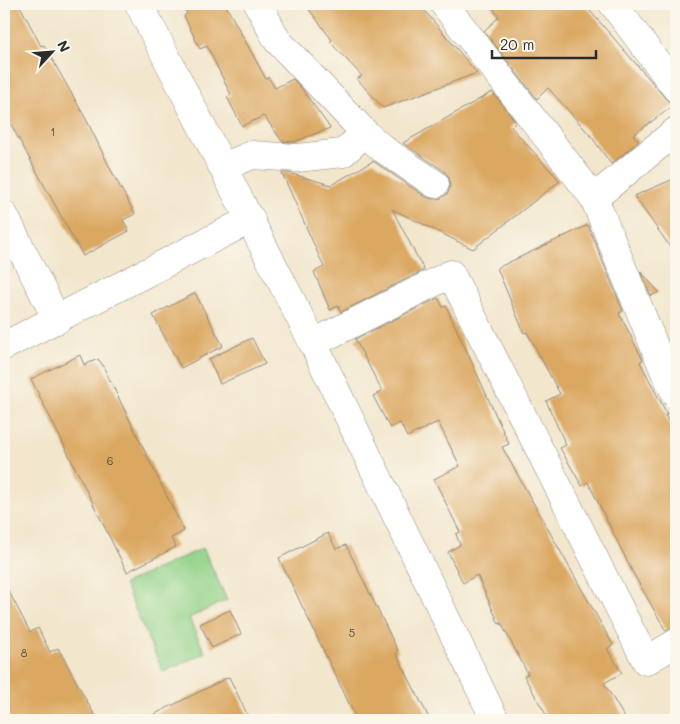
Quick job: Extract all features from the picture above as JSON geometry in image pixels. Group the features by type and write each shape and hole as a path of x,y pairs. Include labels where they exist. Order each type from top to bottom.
{"street":[{"path":"139,4 314,343 495,720"},
{"path":"258,4 277,40 365,133 383,149 435,184"},
{"path":"444,4 594,198 676,395"},
{"path":"613,4 676,88"},
{"path":"594,198 676,131"},
{"path":"224,167 252,155 297,158 343,153 365,133"},
{"path":"4,215 57,320"},
{"path":"4,346 251,219"},
{"path":"314,343 451,274 646,661 676,643"}],"green space":[{"path":"203,548 227,600 189,618 205,653 163,672 124,584"}],"building":[{"path":"4,4 19,4 41,46 44,45 86,119 135,214 123,220 129,231 83,256 4,112"},
{"path":"182,4 225,4 266,79 268,77 275,88 293,79 330,128 294,142 282,141 264,116 242,126 227,97 231,95 207,46 200,49 184,16 187,14"},
{"path":"305,4 419,4 477,73 383,108 357,79 362,76 330,42 332,40"},
{"path":"490,4 584,4 673,106 633,135 639,141 611,164 591,136 548,88 537,99 484,31 499,17"},
{"path":"492,92 516,122 511,127 560,181 473,249 392,209 424,270 341,312 338,306 330,310 314,272 324,267 282,173 289,173 331,185 373,161 426,197 433,199 441,198 448,193 450,186 449,177 444,171 403,143"},
{"path":"676,178 676,255 634,196"},
{"path":"588,225 623,311 619,313 643,360 640,362 667,414 665,415 676,436 676,627 666,631 633,573 588,482 582,486 560,448 566,445 546,401 560,394 527,332 524,333 497,268"},
{"path":"640,271 659,292 651,296"},
{"path":"195,293 223,346 181,368 153,315"},
{"path":"438,298 443,307 446,306 509,444 502,447 613,645 607,649 622,673 604,683 626,720 549,720 524,676 528,674 501,623 499,624 477,575 463,583 448,552 460,545 456,534 460,532 434,479 460,466 438,422 407,437 400,423 390,428 373,396 382,391 355,339"},
{"path":"252,338 265,364 220,384 209,359"},
{"path":"80,355 84,365 98,359 102,364 184,531 171,538 176,547 127,572 31,379"},
{"path":"328,533 336,549 346,545 398,651 396,653 430,720 357,720 279,558"},
{"path":"4,582 30,632 38,628 50,652 58,648 97,720 4,720"},
{"path":"230,610 241,634 212,648 200,624"},
{"path":"229,677 250,720 143,720"}]}
